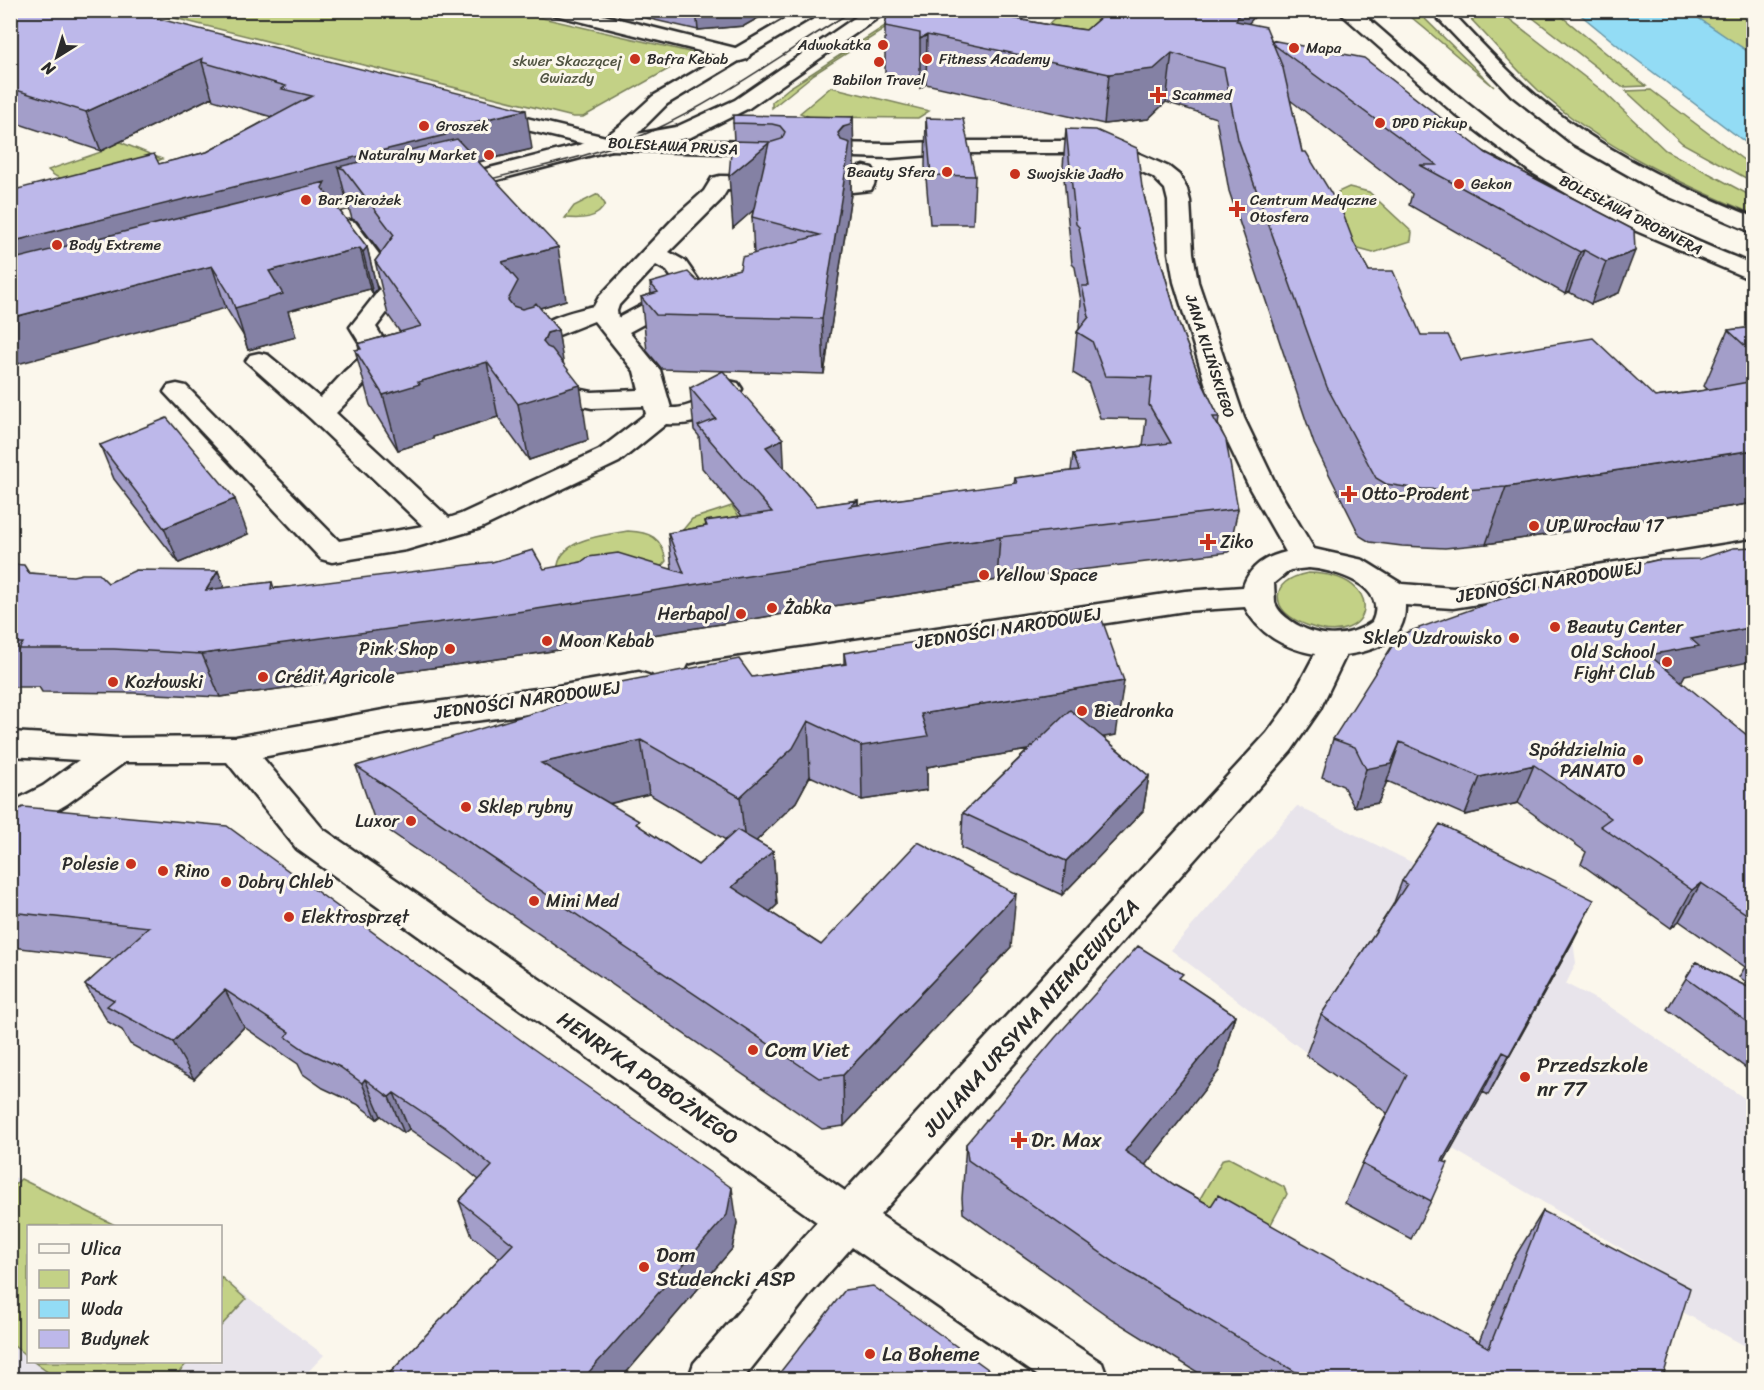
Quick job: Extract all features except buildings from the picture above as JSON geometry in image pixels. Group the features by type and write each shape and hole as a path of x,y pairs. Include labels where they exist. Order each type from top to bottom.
{"street":[{"path":"558,10 740,55"},
{"path":"610,144 628,131 660,100 815,10"},
{"path":"271,231 610,144 662,137 745,118 831,41 880,10"},
{"name":"BOLESŁAWA DROBNERA","path":"1346,10 1496,135 1538,166 1582,193 1647,227 1754,274"},
{"path":"1439,10 1530,102 1580,138 1647,178 1754,226"},
{"name":"BOLESŁAWA PRUSA","path":"469,110 610,144 658,147 891,151 956,147 1081,147 1108,151 1135,159"},
{"name":"BOLESŁAWA PRUSA","path":"745,118 780,149"},
{"name":"JANA KILIŃSKIEGO","path":"1135,159 1161,172 1171,180 1176,189 1179,201 1181,253 1186,282 1230,417 1264,489 1305,558"},
{"path":"658,407 647,370 609,320 608,302 713,195 722,176 774,184"},
{"path":"321,413 354,377 380,355 363,327 393,290 347,227"},
{"path":"533,353 533,347 540,338 573,318 609,320 692,288 676,266 654,253"},
{"path":"259,361 321,413 444,530"},
{"path":"567,395 658,407 686,417 723,398 729,391 728,383"},
{"path":"177,392 332,552 406,540 471,521 609,456 658,407"},
{"name":"JEDNOŚCI NARODOWEJ","path":"1382,587 1418,597 1453,598 1754,550"},
{"path":"1305,558 1329,560 1348,565 1366,573 1382,587 1388,597 1391,610 1389,621 1381,632 1370,639 1335,646 1312,643 1291,635 1274,624 1262,610 1257,596 1260,581 1270,569 1287,561 1305,558"},
{"name":"JEDNOŚCI NARODOWEJ","path":"10,744 117,750 236,748 405,718 552,699 1152,606 1257,596"},
{"name":"JULIANA URSYNA NIEMCEWICZA","path":"711,1380 795,1278 1273,749 1303,709 1335,646"},
{"name":"HENRYKA POBOŻNEGO","path":"236,748 310,839 849,1219 1085,1380"},
{"path":"10,820 55,795 117,750"}],"shaded area":[{"name":"Przedszkole nr 77","path":"1297,806 1573,941 1576,963 1566,984 1609,1006 1747,1100 1753,1093 1753,1350 1675,1308 1680,1283 1363,1096 1307,1056 1308,1054 1171,950"},
{"path":"10,1175 115,1225 27,1225 27,1363 222,1363 222,1278 324,1355 301,1379 11,1379"}],"green space":[{"path":"1101,10 1106,15 1107,25 1037,43 1055,17 1070,12"},
{"name":"skwer Skaczącej Gwiazdy","path":"128,11 512,11 694,53 583,117 573,117 174,18"},
{"path":"908,11 913,11 814,74 772,108 772,102 789,88"},
{"path":"1404,11 1417,11 1494,87"},
{"path":"1463,11 1499,11 1604,92 1665,150 1753,197 1753,214 1641,162 1588,129 1539,91"},
{"path":"1524,11 1555,11 1646,86 1622,87"},
{"path":"1688,11 1753,11 1753,55 1693,16"},
{"path":"831,87 929,111 918,118 810,117 800,113"},
{"path":"1651,90 1753,167 1753,182 1682,143 1626,91"},
{"path":"120,142 162,159 97,178 70,180 60,178 48,170 101,152 99,150"},
{"path":"1349,187 1369,192 1412,232 1411,241 1373,253 1355,248 1336,203 1338,192"},
{"path":"598,194 605,204 598,213 582,218 565,218 574,206"},
{"path":"732,506 758,544 682,531 692,519"},
{"path":"628,531 654,537 661,546 666,561 652,577 558,576 558,564 570,547 592,538"},
{"path":"1308,573 1335,577 1352,585 1362,597 1364,609 1359,620 1348,628 1331,631 1309,626 1285,612 1278,598 1281,586 1296,576"},
{"path":"1229,1158 1284,1187 1287,1194 1262,1241 1198,1202 1223,1159"},
{"path":"21,1179 115,1225 27,1225 27,1356 10,1343 11,1188"},
{"path":"222,1278 246,1299 222,1325"},
{"path":"35,1363 187,1363 172,1380 57,1379"}],"water":[{"path":"1576,11 1688,11 1753,55 1753,148 1621,48"}],"tram line":[{"path":"479,182 587,154 650,132 703,105 854,10"},
{"path":"324,216 365,205"}],"place":[{"name":"Adwokatka","path":"883,45"},
{"name":"Mapa","path":"1294,48"},
{"name":"Bafra Kebab","path":"635,59"},
{"name":"Fitness Academy","path":"927,59"},
{"name":"Babilon Travel","path":"879,62"},
{"name":"Scanmed","path":"1158,95"},
{"name":"DPD Pickup","path":"1380,123"},
{"name":"Groszek","path":"424,126"},
{"name":"Naturalny Market","path":"489,155"},
{"name":"Beauty Sfera","path":"947,172"},
{"name":"Swojskie Jadło","path":"1015,174"},
{"name":"Gekon","path":"1459,184"},
{"name":"Bar Pierożek","path":"306,200"},
{"name":"Centrum Medyczne Otosfera","path":"1237,209"},
{"name":"Body Extreme","path":"57,245"},
{"name":"Otto-Prodent","path":"1349,494"},
{"name":"UP Wrocław 17","path":"1534,526"},
{"name":"Ziko","path":"1208,542"},
{"name":"Yellow Space","path":"984,575"},
{"name":"Żabka","path":"772,608"},
{"name":"Herbapol","path":"741,614"},
{"name":"Beauty Center","path":"1555,627"},
{"name":"Sklep Uzdrowisko","path":"1514,638"},
{"name":"Moon Kebab","path":"547,641"},
{"name":"Pink Shop","path":"450,649"},
{"name":"Old School Fight Club","path":"1667,662"},
{"name":"Crédit Agricole","path":"263,677"},
{"name":"Kozłowski","path":"113,682"},
{"name":"Biedronka","path":"1082,711"},
{"name":"Spółdzielnia PANATO","path":"1638,760"},
{"name":"Sklep rybny","path":"466,807"},
{"name":"Luxor","path":"411,821"},
{"name":"Polesie","path":"131,864"},
{"name":"Rino","path":"163,871"},
{"name":"Dobry Chleb","path":"226,882"},
{"name":"Mini Med","path":"534,901"},
{"name":"Elektrosprzęt","path":"289,917"},
{"name":"Cơm Viet","path":"753,1050"},
{"name":"Przedszkole nr 77","path":"1525,1077"},
{"name":"Dr. Max","path":"1019,1140"},
{"name":"Dom Studencki ASP","path":"644,1267"},
{"name":"La Boheme","path":"870,1354"}]}
